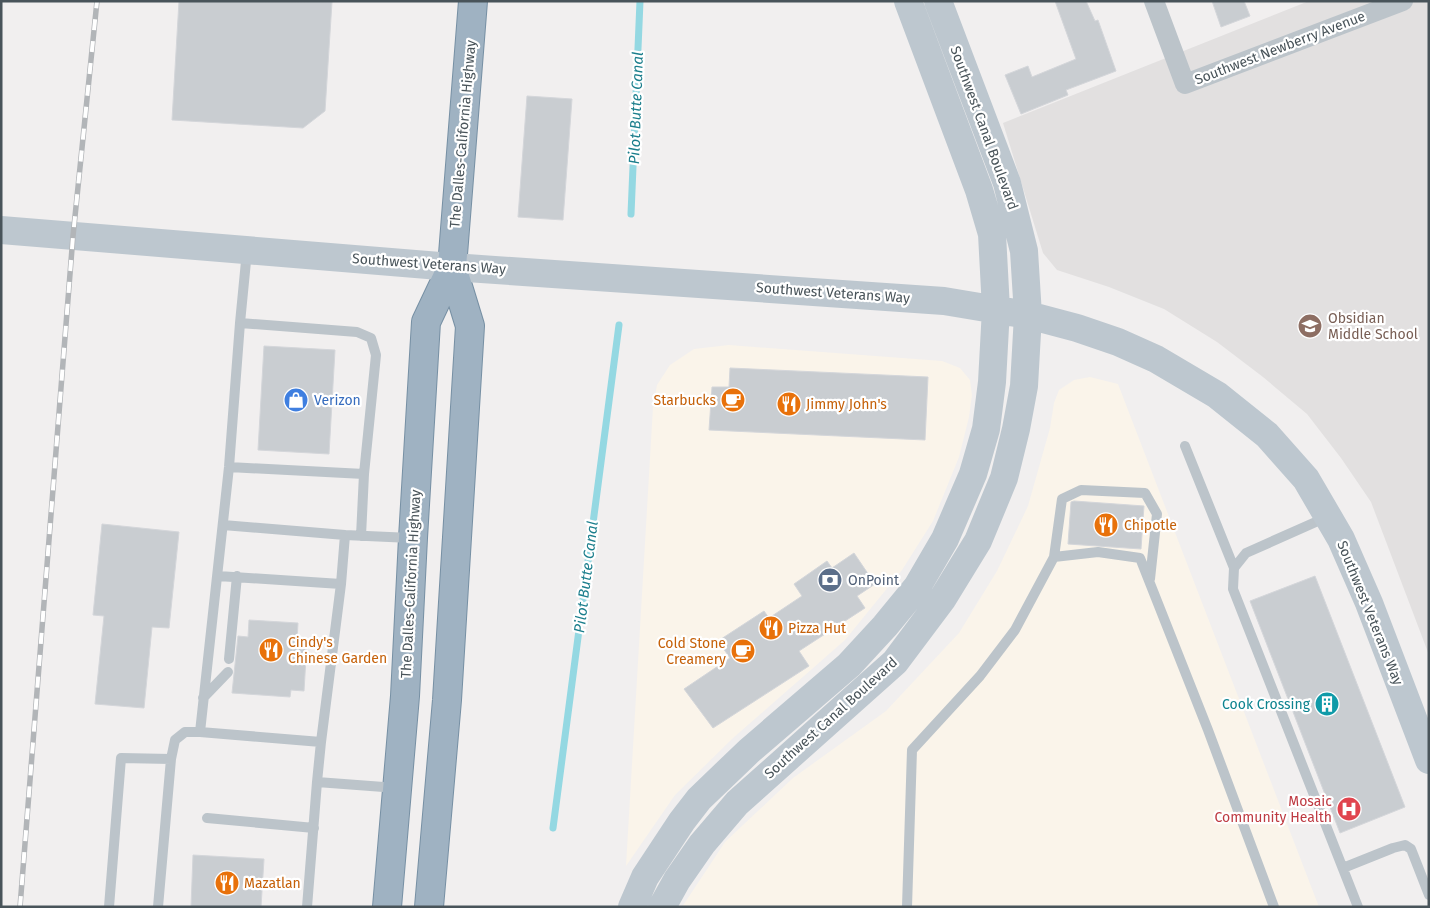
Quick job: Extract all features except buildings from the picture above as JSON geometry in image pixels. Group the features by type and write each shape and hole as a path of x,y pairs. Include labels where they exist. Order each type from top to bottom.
{"highway":[{"name":"The Dalles-California Highway","path":"387,907 405,696 426,322 452,267 473,1"},
{"name":"The Dalles-California Highway","path":"430,907 447,700 470,326 452,267"}],"main road":[{"name":"Southwest Canal Boulevard","path":"632,907 645,877 699,799 749,751 849,665 885,626 917,587 945,540 973,474 986,428 992,382 996,309 992,234 979,190 908,1"},
{"name":"Southwest Canal Boulevard","path":"662,907 677,880 702,844 737,803 895,662 943,598 978,541 1004,478 1024,386 1028,315 1024,250 1006,183 938,1"},
{"name":"Southwest Veterans Way","path":"1,230 452,267 944,301 1028,315 1077,328 1118,342 1156,359 1217,394 1267,434 1306,479 1341,539 1369,603 1429,760"}],"street":[{"name":"Southwest Newberry Avenue","path":"1154,1 1185,84 1403,1"}],"lane":[{"path":"200,732 229,467 247,250"},
{"path":"240,323 357,332 371,338 376,355 364,474 361,536"},
{"path":"1185,446 1234,568 1233,589 1358,907"},
{"path":"229,467 364,474"},
{"path":"907,907 912,750 980,676 1015,630 1054,557 1062,499 1082,490 1145,493 1156,514 1150,582"},
{"path":"1234,568 1246,553 1328,516"},
{"path":"223,525 345,535 413,538"},
{"path":"307,907 320,742 345,535"},
{"path":"1054,557 1098,552 1140,558 1208,730 1274,907"},
{"path":"218,576 340,584"},
{"path":"229,659 237,576"},
{"path":"203,698 228,672"},
{"path":"158,907 171,759 175,740 185,732 200,732 320,742"},
{"path":"109,907 121,758 171,759"},
{"path":"317,782 397,788"},
{"path":"207,818 314,828"},
{"path":"1343,868 1405,845 1411,849 1429,895"}],"shaded area":[{"name":"Obsidian Middle School","path":"1309,1 1429,1 1429,655 1371,502 1341,458 1307,414 1217,342 1164,309 1109,287 1057,270 1043,253 1003,123"},
{"path":"729,345 942,361 960,368 970,380 972,395 969,417 959,457 933,521 902,570 845,640 733,738 675,795 626,866 653,407 657,385 670,365 694,349"},
{"path":"1090,377 1118,384 1319,907 682,907 725,842 793,778 886,711 959,633 997,571 1028,506 1059,390 1074,380"}],"waterway":[{"name":"Pilot Butte Canal","path":"631,214 640,1"},
{"name":"Pilot Butte Canal","path":"553,828 619,325"}],"railway":[{"path":"20,907 73,236 97,1"}],"place":[{"name":"Obsidian Middle School","path":"1310,326"},
{"name":"Verizon","path":"296,400"},
{"name":"Starbucks","path":"733,400"},
{"name":"Jimmy John's","path":"789,404"},
{"name":"Chipotle","path":"1106,525"},
{"name":"OnPoint","path":"830,580"},
{"name":"Pizza Hut","path":"771,628"},
{"name":"Cindy's Chinese Garden","path":"271,650"},
{"name":"Cold Stone Creamery","path":"743,651"},
{"name":"Cook Crossing","path":"1327,704"},
{"name":"Mosaic Community Health","path":"1349,809"},
{"name":"Mazatlan","path":"227,883"}]}
